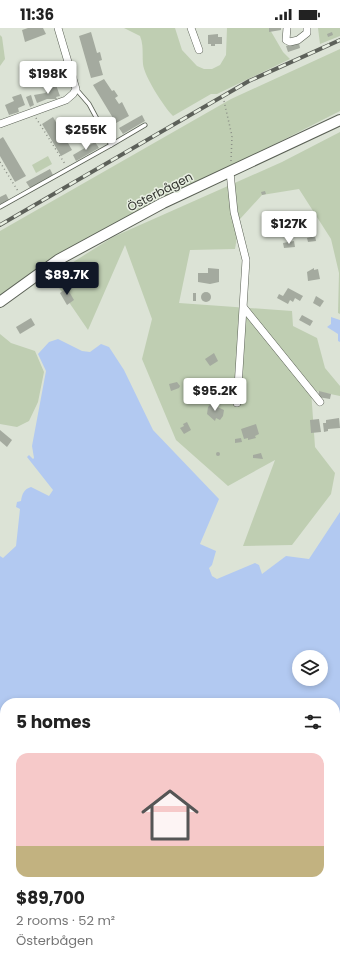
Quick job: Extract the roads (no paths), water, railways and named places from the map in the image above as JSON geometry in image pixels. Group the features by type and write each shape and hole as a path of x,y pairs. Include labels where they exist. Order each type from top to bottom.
{"main road":[{"name":"Österbågen","path":"0,302 58,260 163,203 340,120"}],"street":[{"path":"0,124 66,100 73,94 76,88 58,28"},
{"path":"191,28 199,50"},
{"path":"287,28 286,40 290,42 303,37 307,33 307,28"},
{"path":"230,172 234,212 246,260 237,403"},
{"path":"244,308 320,402"}],"lane":[{"path":"76,88 89,104 111,144"},
{"path":"0,207 145,126"}],"water":[{"path":"331,317 340,320 340,342 338,341 338,334 327,327 331,324"},
{"path":"58,339 82,351 90,352 101,344 109,347 124,370 153,430 219,499 200,544 216,551 212,565 209,568 212,576 217,579 255,563 259,565 262,574 286,556 309,559 340,512 340,698 0,698 0,556 3,558 16,546 20,509 16,507 17,502 21,501 25,490 31,487 49,496 53,490 27,457 29,455 33,459 34,458 32,446 46,371 38,354 49,342"}],"railway":[{"path":"0,225 249,81 340,40"}]}
